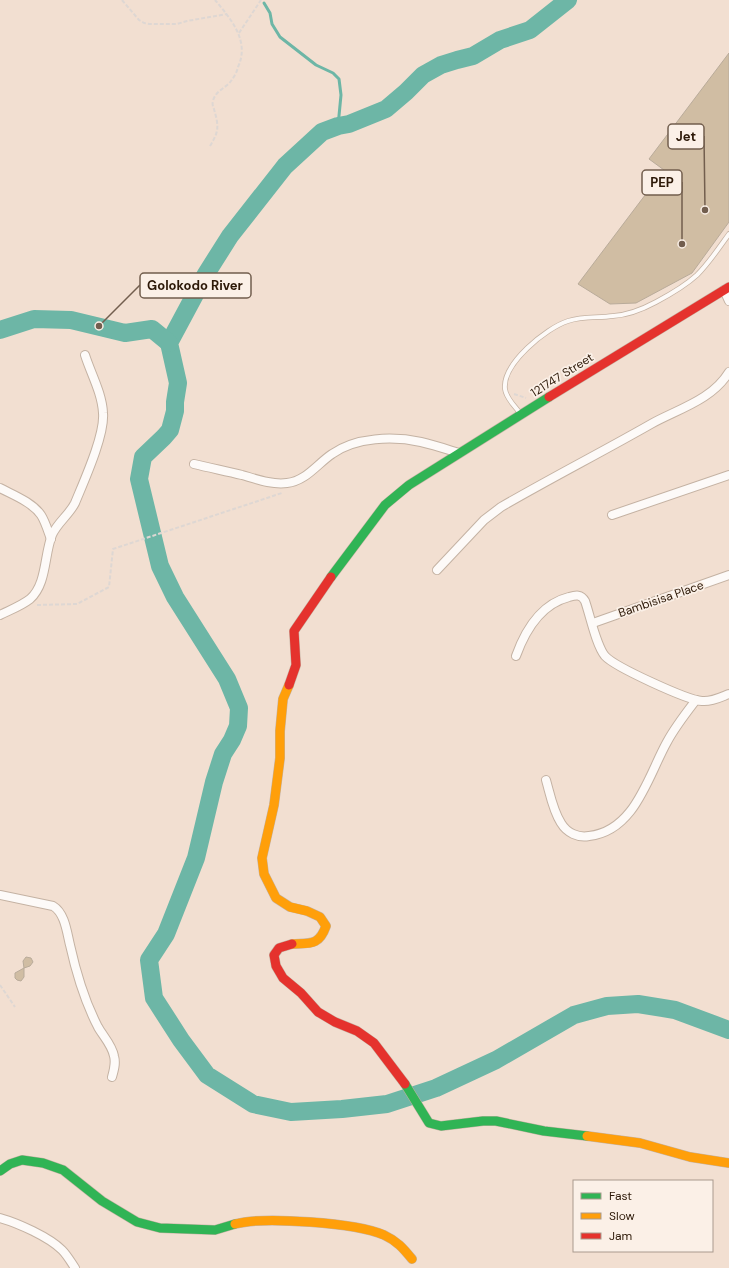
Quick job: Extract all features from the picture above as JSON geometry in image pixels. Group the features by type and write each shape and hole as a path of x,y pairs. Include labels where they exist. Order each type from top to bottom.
{"street":[{"path":"727,288 729,301"},
{"name":"121747 Street","path":"727,288 409,484 385,505 322,588 294,631 296,665 283,699 280,731 280,758 274,805 262,858 264,874 276,898 290,906 320,917 326,926 324,932 318,940 310,943 287,944 279,948 274,955 276,966 283,978 302,993 318,1012 335,1022 357,1031 374,1043 413,1096 429,1123 441,1126 496,1121 544,1131 640,1144 690,1157 729,1163"},
{"path":"0,615 21,605 31,598 35,592 41,580 51,539 57,526 72,509 75,503 98,441 103,422 103,412 96,383 85,355"},
{"path":"437,570 484,520 502,506 654,423 694,403 716,386 729,372"},
{"path":"194,464 263,481 286,483 301,479 331,454 342,447 366,440 406,440 420,442 459,453"},
{"path":"612,515 729,475"},
{"path":"0,488 36,509 41,515 51,539"},
{"name":"Bambisisa Place","path":"592,622 729,575"},
{"path":"516,656 528,629 550,605 562,598 577,596 584,598 602,651 612,661 649,680 696,700 710,700 729,694"},
{"path":"546,780 560,822 566,830 574,835 585,837 595,836 606,832 618,824 629,813 640,798 667,742 696,700"},
{"path":"0,895 53,906 57,908 61,914 86,997 98,1027 112,1049 115,1065 112,1077"},
{"path":"0,1171 10,1164 22,1160 43,1163 63,1170 102,1201 131,1219 160,1228 215,1230 239,1223 260,1220 318,1223 359,1228 384,1235 400,1244 412,1259"},
{"path":"0,1218 20,1225 52,1242 63,1251 75,1268"}],"lane":[{"path":"521,414 509,399 505,390 506,381 508,372 515,362 532,345 553,328 579,318 615,316 632,313 674,293 698,274 729,234"}],"path":[{"path":"122,0 139,20 149,24 177,24 187,20 227,14"},
{"path":"210,146 217,135 218,126 212,102 215,96 231,81 242,60 242,44 239,32 215,0"},
{"path":"239,32 261,0"},
{"path":"505,390 528,399"},
{"path":"21,605 77,604 109,587 112,549 279,494"},
{"path":"0,984 15,1007"}],"building":[{"path":"729,53 729,222 692,273 636,303 610,304 578,284 664,170 649,159"},
{"path":"26,957 31,958 33,962 30,966 24,968 23,961"},
{"path":"24,968 24,977 21,981 17,980 15,978 15,973"}],"waterway":[{"path":"568,0 530,30 500,40 473,56 441,65 423,75 386,109 349,124 338,126 322,132 285,166 230,236 206,274 169,343 178,383 175,411 170,430 143,457 139,479 160,566 175,597 227,679 239,708 238,726 232,740 223,754 214,782 196,858 166,934 149,960 154,998 181,1040 207,1075 253,1104 291,1112 342,1109 387,1104 436,1088 496,1060 574,1015 607,1006 638,1004 675,1010 729,1030"},
{"path":"264,3 270,13 272,24 280,37 316,65 333,73 339,79 341,95 338,126"},
{"path":"0,330 34,319 71,320 125,333 152,329 169,343"}],"traffic: fast":[{"path":"331,577 385,505 409,485 549,397"},
{"path":"405,1084 429,1123 441,1126 496,1121 544,1131 587,1136"},
{"path":"0,1171 10,1164 22,1160 43,1163 63,1170 102,1201 137,1222 160,1228 215,1230 235,1224"}],"traffic: slow":[{"path":"289,685 283,699 280,731 280,758 274,805 262,858 264,874 276,898 290,907 307,911 320,917 326,926 317,940 309,943 292,944"},
{"path":"587,1136 640,1143 690,1157 729,1163"},
{"path":"235,1224 249,1222 288,1221 353,1227 389,1237 400,1245 412,1259"}],"traffic: jam":[{"path":"549,397 729,287"},
{"path":"289,685 296,665 294,631 331,577"},
{"path":"292,944 279,948 274,955 276,966 283,978 301,993 318,1012 335,1022 357,1031 374,1043 405,1084"}],"place":[{"name":"Jet","path":"705,210"},
{"name":"PEP","path":"682,244"},
{"name":"Golokodo River","path":"99,326"}]}
